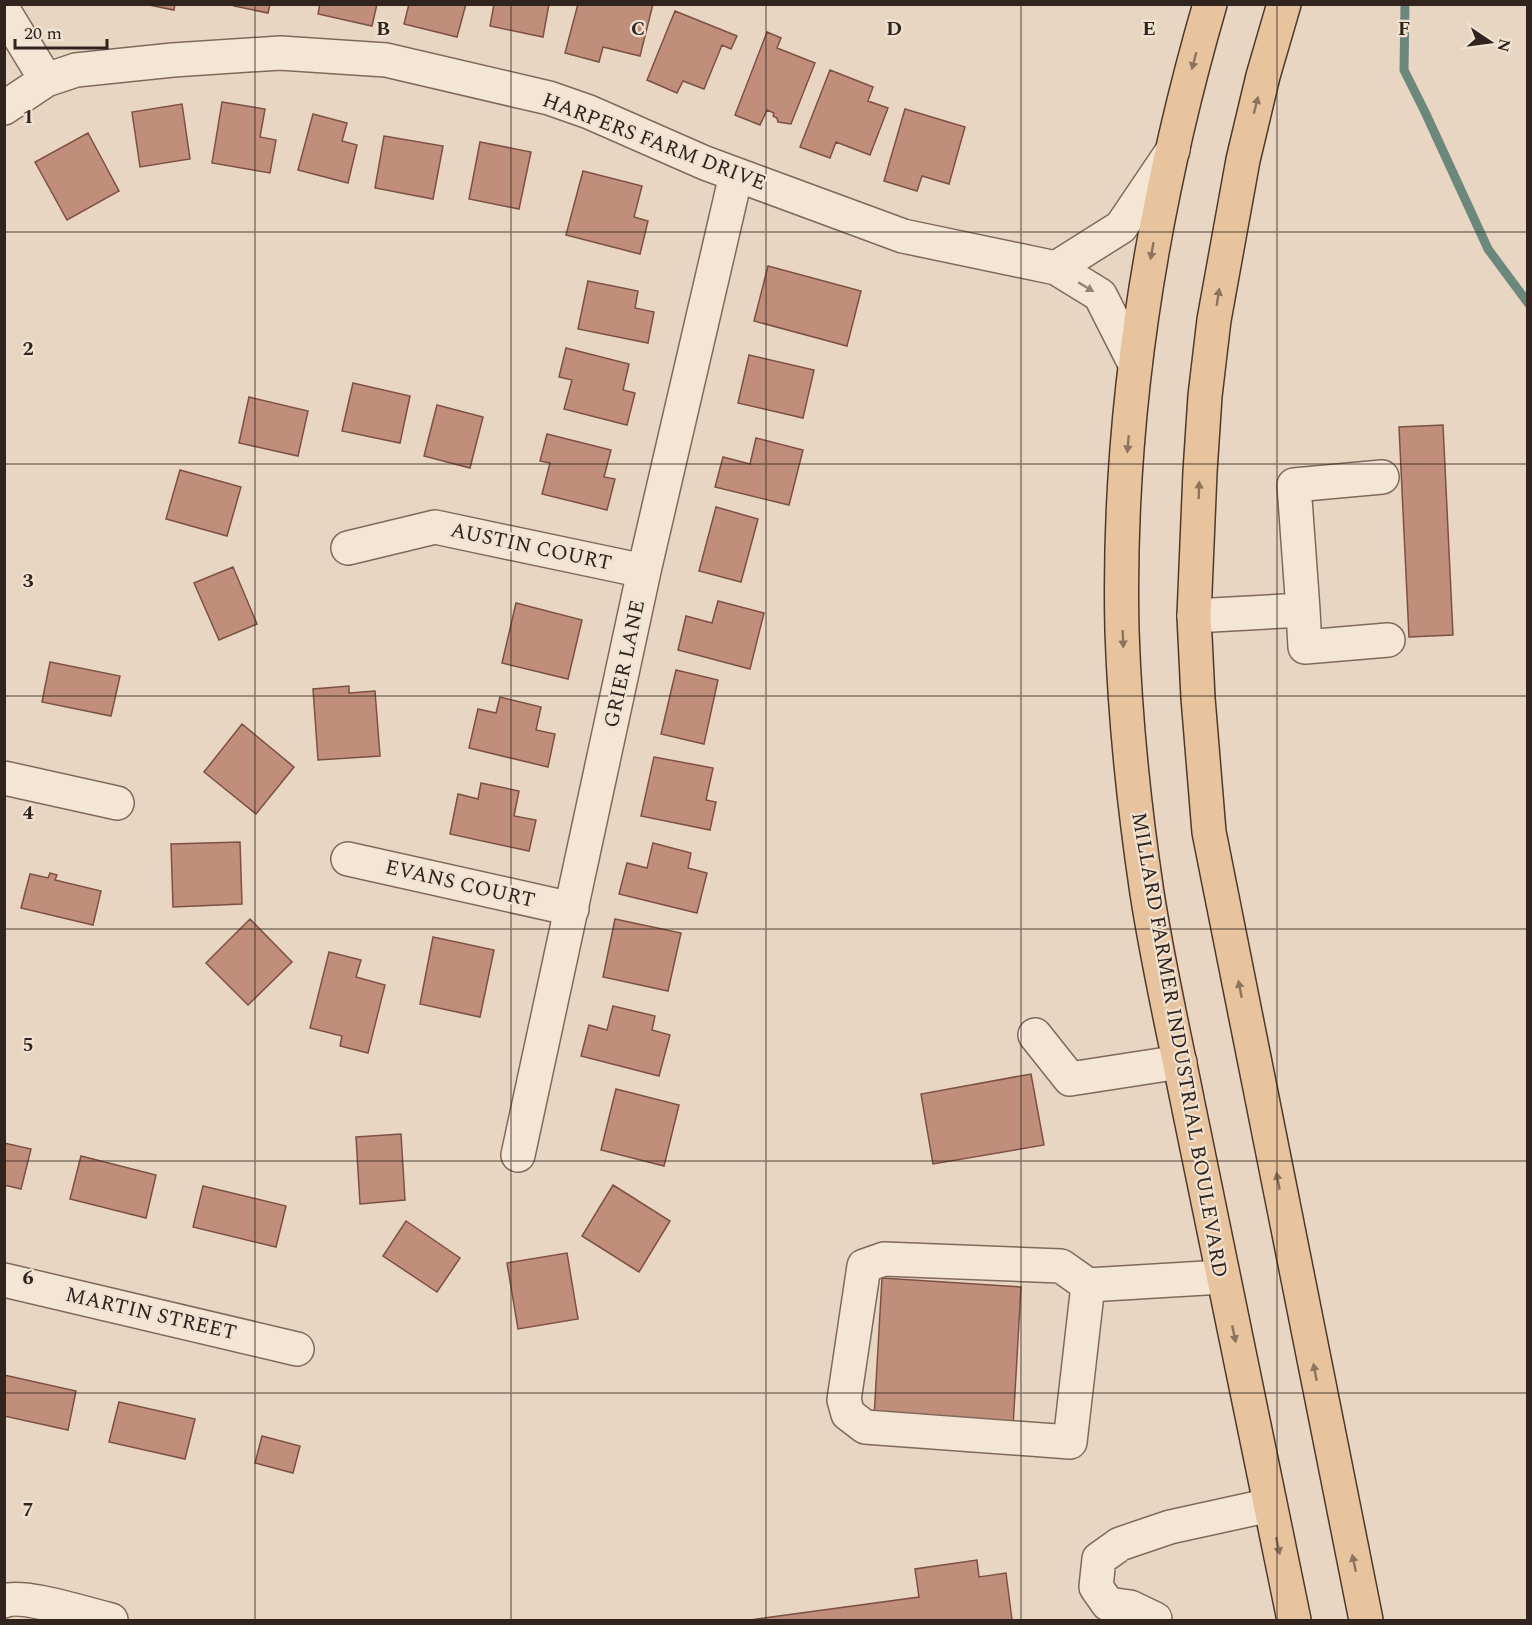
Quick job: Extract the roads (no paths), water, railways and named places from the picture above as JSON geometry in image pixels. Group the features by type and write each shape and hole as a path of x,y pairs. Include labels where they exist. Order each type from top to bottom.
{"main road":[{"name":"MILLARD FARMER INDUSTRIAL BOULEVARD","path":"1210,4 1173,150 1148,272 1135,364 1122,542 1122,631 1135,809 1148,897 1222,1277 1294,1620"},
{"path":"1284,4 1263,76 1243,160 1214,320 1200,472 1194,616 1198,699 1209,832 1366,1620"}],"street":[{"path":"4,11 46,80"},
{"name":"HARPERS FARM DRIVE","path":"4,108 46,80 76,70 173,60 280,53 386,60 549,98 589,112 705,163 903,236 1056,268 1100,295 1135,364"},
{"path":"1056,268 1121,227 1173,150"},
{"name":"GRIER LANE","path":"518,1155 644,571 736,175"},
{"path":"1382,477 1294,485 1305,647 1388,640"},
{"name":"AUSTIN COURT","path":"348,548 435,527 644,571"},
{"path":"1194,616 1303,610"},
{"path":"4,778 117,803"},
{"name":"EVANS COURT","path":"348,859 572,909"},
{"path":"1035,1035 1070,1079 1180,1062"},
{"path":"1088,1286 1070,1442 866,1427 848,1414 844,1400 864,1266 884,1259 1061,1266 1088,1286 1222,1277"},
{"name":"MARTIN STREET","path":"4,1280 297,1349"},
{"path":"1155,1620 1130,1607 1108,1604 1096,1587 1099,1559 1120,1544 1170,1527 1270,1505"},
{"path":"4,1601 12,1598 36,1601 111,1620"}],"waterway":[{"path":"1405,4 1404,70 1488,249 1528,303"}]}
